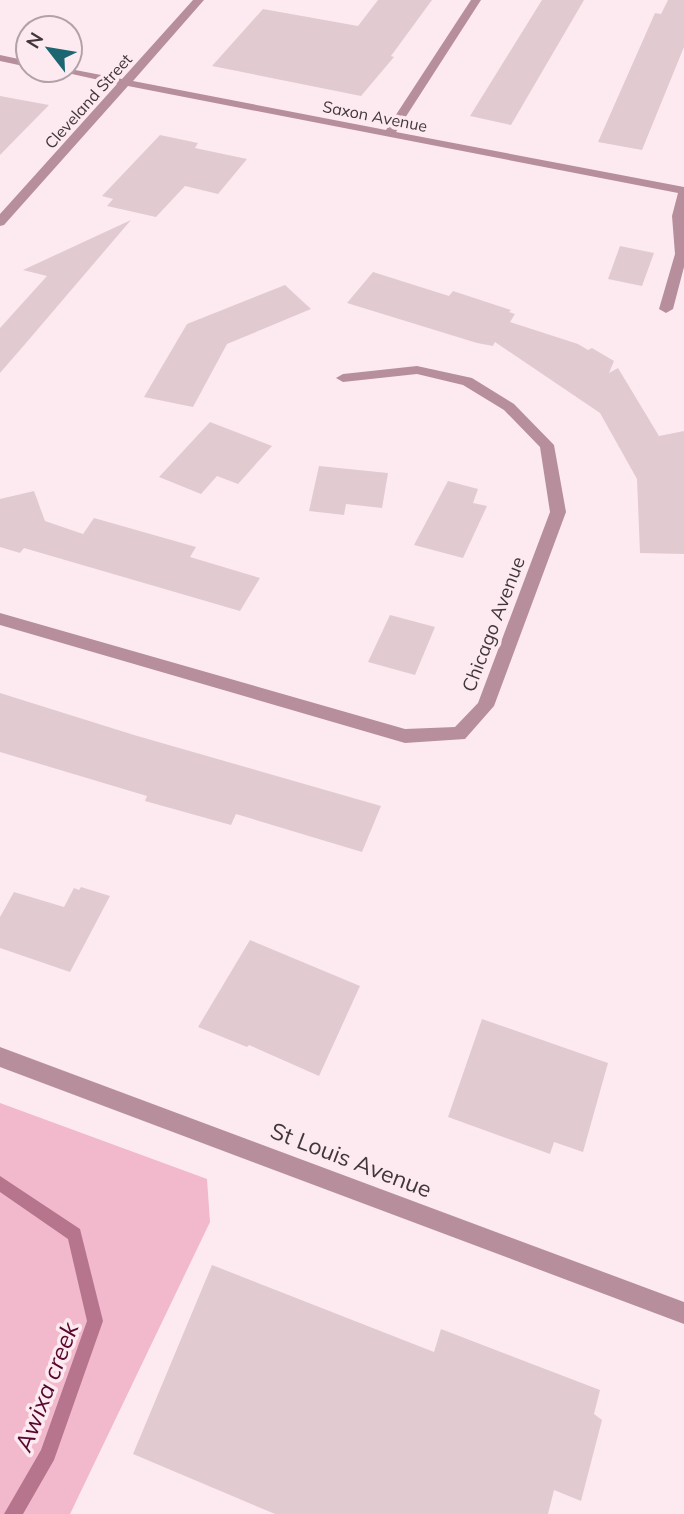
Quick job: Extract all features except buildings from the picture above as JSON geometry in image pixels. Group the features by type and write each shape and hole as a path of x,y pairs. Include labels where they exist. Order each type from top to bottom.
{"street":[{"name":"Cleveland Street","path":"0,222 199,0"},
{"path":"388,135 476,0"},
{"name":"Saxon Avenue","path":"84,75 684,192"},
{"path":"666,310 681,254 678,216 684,192"},
{"name":"Chicago Avenue","path":"0,619 405,736 459,734 485,706 558,512 547,445 509,407 467,381 417,370 343,378"},
{"name":"St Louis Avenue","path":"0,1057 684,1313"}],"shaded area":[{"path":"0,1103 207,1179 210,1222 70,1514 0,1514"}],"waterway":[{"name":"Awixa creek","path":"0,1183 75,1234 95,1321 48,1454 13,1514"}]}
